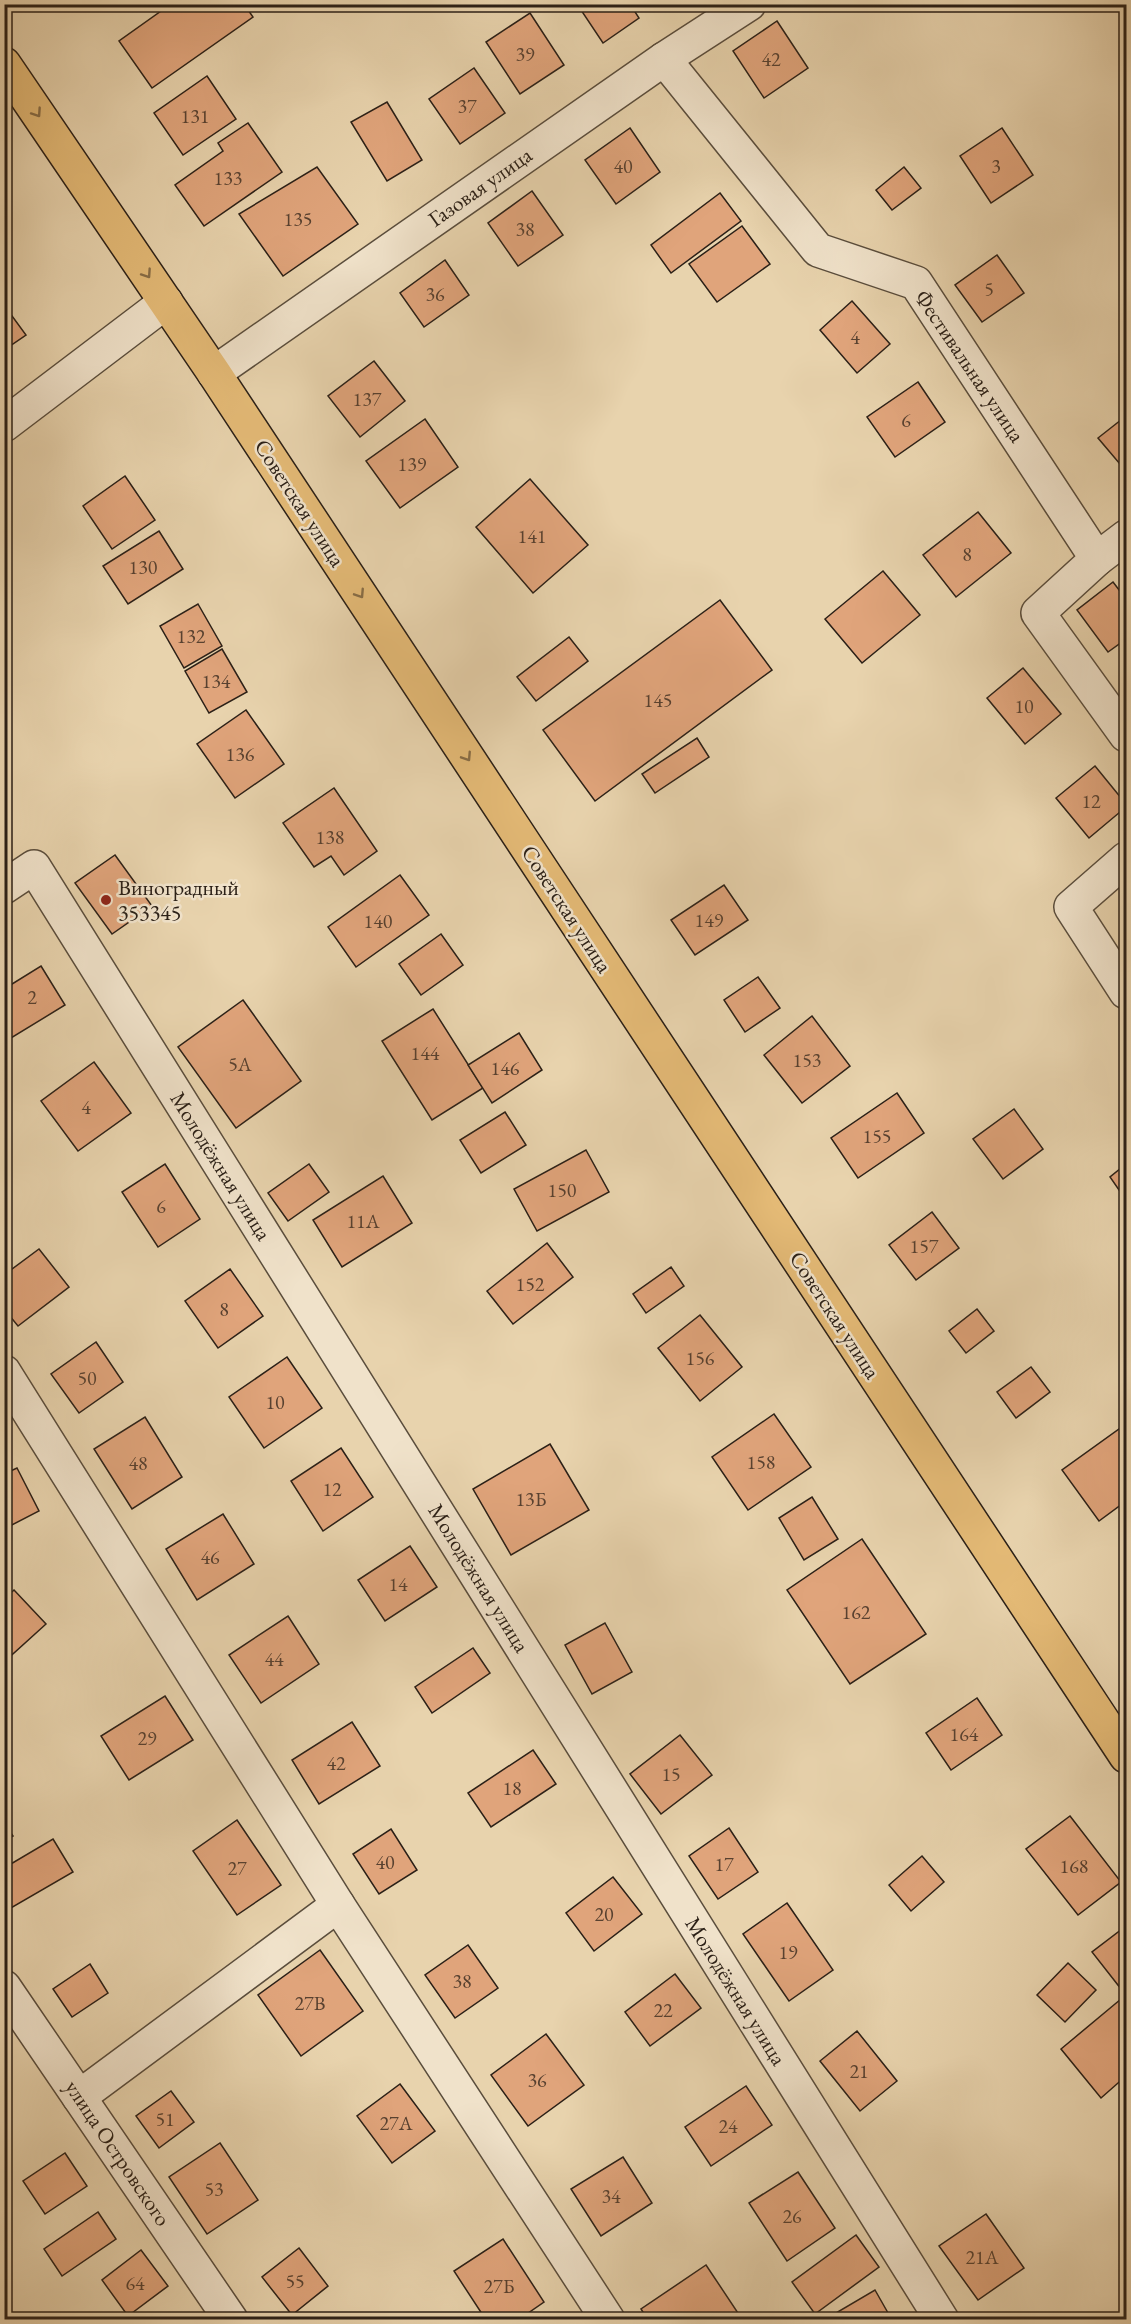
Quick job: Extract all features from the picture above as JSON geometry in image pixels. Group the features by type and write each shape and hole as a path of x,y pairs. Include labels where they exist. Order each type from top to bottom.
{"main road":[{"name":"Советская улица","path":"4,64 214,373 1126,1756"}],"street":[{"name":"Газовая улица","path":"214,373 664,59 749,4"},
{"name":"Фестивальная улица","path":"664,59 818,250 916,283 1097,559"},
{"path":"4,425 166,302"},
{"path":"1126,537 1097,559 1038,613 1126,735"},
{"path":"1126,859 1071,907 1126,992"},
{"name":"Молодёжная улица","path":"4,887 34,867 942,2319"},
{"path":"4,1372 338,1905 608,2319"},
{"path":"79,2097 338,1905"},
{"name":"улица Островского","path":"4,1987 231,2319"}],"building":[{"path":"171,4 244,4 253,17 152,88 119,41"},
{"path":"577,4 630,4 639,18 603,43"},
{"path":"530,13 564,65 520,94 486,42"},
{"path":"777,21 808,68 764,98 733,51"},
{"path":"474,68 505,113 460,144 429,99"},
{"path":"207,76 236,119 183,155 154,113"},
{"path":"387,102 422,160 387,181 351,122"},
{"path":"248,123 282,172 204,226 175,185 223,151 218,143"},
{"path":"630,128 660,172 616,204 585,160"},
{"path":"1002,128 1033,175 991,203 960,156"},
{"path":"317,167 358,224 283,276 239,214"},
{"path":"904,167 921,188 892,210 876,190"},
{"path":"532,191 563,235 518,266 488,223"},
{"path":"720,193 741,221 671,273 651,245"},
{"path":"742,226 770,264 717,302 689,264"},
{"path":"997,255 1024,293 982,322 955,285"},
{"path":"445,260 469,295 424,327 400,293"},
{"path":"852,301 890,344 857,373 820,330"},
{"path":"4,305 26,335 4,350"},
{"path":"374,361 405,401 360,437 328,396"},
{"path":"918,382 945,422 895,457 867,417"},
{"path":"1126,416 1126,469 1125,470 1098,438"},
{"path":"425,419 458,467 400,508 366,461"},
{"path":"125,476 155,520 112,549 83,506"},
{"path":"530,479 588,545 533,593 476,527"},
{"path":"978,512 1011,553 956,597 923,555"},
{"path":"159,531 183,569 128,604 103,566"},
{"path":"883,571 920,615 862,663 825,619"},
{"path":"1113,582 1126,599 1126,639 1108,652 1077,610"},
{"path":"720,600 772,670 595,801 543,730"},
{"path":"198,604 222,646 184,668 160,626"},
{"path":"569,637 588,661 536,701 517,677"},
{"path":"222,649 247,692 209,713 185,671"},
{"path":"1023,668 1061,714 1025,744 987,698"},
{"path":"246,710 284,764 235,798 197,744"},
{"path":"697,738 709,757 655,793 642,774"},
{"path":"1095,766 1126,804 1126,807 1089,838 1056,798"},
{"path":"334,788 377,851 344,875 331,856 314,867 283,823"},
{"path":"115,855 152,906 112,934 75,883"},
{"path":"400,875 429,915 356,967 328,927"},
{"path":"724,885 748,920 695,955 671,920"},
{"path":"441,934 463,965 421,995 399,964"},
{"path":"41,966 65,1005 11,1038 4,1027 4,989"},
{"path":"758,977 780,1008 745,1032 724,1000"},
{"path":"243,1000 301,1081 236,1128 178,1047"},
{"path":"433,1009 483,1088 432,1120 382,1041"},
{"path":"812,1016 850,1066 802,1103 764,1055"},
{"path":"519,1033 542,1070 492,1103 468,1065"},
{"path":"94,1062 131,1113 78,1151 41,1101"},
{"path":"897,1093 924,1133 858,1178 831,1138"},
{"path":"1014,1109 1043,1149 1003,1179 973,1139"},
{"path":"505,1112 526,1145 481,1173 460,1140"},
{"path":"586,1150 609,1192 537,1231 514,1189"},
{"path":"165,1164 200,1219 158,1247 122,1192"},
{"path":"309,1164 329,1192 288,1221 268,1193"},
{"path":"1126,1164 1126,1200 1110,1177"},
{"path":"383,1176 412,1223 342,1267 313,1220"},
{"path":"932,1212 959,1248 916,1280 889,1245"},
{"path":"547,1243 573,1277 513,1324 487,1291"},
{"path":"39,1249 69,1287 18,1326 4,1309 4,1275"},
{"path":"671,1267 684,1286 646,1313 633,1294"},
{"path":"230,1269 263,1316 218,1348 185,1301"},
{"path":"977,1309 994,1331 966,1353 949,1331"},
{"path":"700,1315 742,1367 700,1401 658,1348"},
{"path":"96,1342 123,1382 79,1413 51,1374"},
{"path":"287,1357 322,1408 264,1448 229,1397"},
{"path":"1031,1367 1050,1392 1016,1418 997,1392"},
{"path":"774,1414 811,1467 748,1510 712,1457"},
{"path":"145,1417 182,1477 132,1509 94,1449"},
{"path":"1126,1424 1126,1501 1099,1521 1062,1470"},
{"path":"550,1444 589,1510 511,1555 473,1489"},
{"path":"341,1448 373,1497 323,1531 291,1481"},
{"path":"17,1468 39,1511 4,1529 4,1474"},
{"path":"812,1497 838,1539 804,1560 779,1518"},
{"path":"223,1514 254,1564 197,1600 166,1549"},
{"path":"862,1539 926,1634 850,1684 787,1590"},
{"path":"410,1546 437,1587 385,1621 358,1580"},
{"path":"14,1590 46,1624 4,1662 4,1599"},
{"path":"288,1616 319,1664 261,1703 229,1655"},
{"path":"605,1623 632,1672 592,1694 565,1645"},
{"path":"473,1648 490,1673 432,1713 415,1687"},
{"path":"165,1696 193,1740 129,1780 101,1736"},
{"path":"977,1698 1002,1735 951,1770 926,1733"},
{"path":"352,1722 380,1766 319,1804 292,1760"},
{"path":"680,1735 712,1775 661,1814 630,1774"},
{"path":"533,1750 556,1784 491,1827 468,1793"},
{"path":"1070,1816 1121,1882 1078,1915 1026,1849"},
{"path":"237,1820 281,1885 237,1915 193,1851"},
{"path":"4,1823 13,1836 4,1841"},
{"path":"729,1828 758,1872 718,1899 689,1856"},
{"path":"391,1829 417,1870 379,1894 353,1854"},
{"path":"53,1839 73,1872 4,1912 4,1868"},
{"path":"922,1856 944,1882 911,1911 889,1885"},
{"path":"613,1877 642,1914 594,1951 566,1913"},
{"path":"787,1903 833,1970 789,2001 743,1934"},
{"path":"1126,1926 1126,1993 1125,1994 1092,1952"},
{"path":"468,1945 498,1988 455,2018 425,1975"},
{"path":"320,1950 363,2011 301,2056 258,1995"},
{"path":"1068,1963 1096,1990 1065,2022 1037,1995"},
{"path":"90,1964 108,1993 72,2017 53,1989"},
{"path":"675,1974 701,2008 650,2046 625,2012"},
{"path":"1121,1999 1126,2006 1126,2076 1101,2098 1061,2049"},
{"path":"857,2031 897,2081 860,2111 820,2061"},
{"path":"546,2034 584,2085 528,2126 491,2075"},
{"path":"400,2084 435,2131 392,2163 357,2116"},
{"path":"746,2086 772,2125 711,2166 685,2127"},
{"path":"171,2091 194,2122 159,2148 136,2116"},
{"path":"220,2143 258,2200 207,2234 169,2177"},
{"path":"65,2153 87,2186 45,2214 23,2181"},
{"path":"623,2157 652,2203 601,2236 571,2189"},
{"path":"798,2172 835,2228 787,2261 749,2203"},
{"path":"98,2212 116,2239 62,2276 44,2249"},
{"path":"986,2214 1024,2268 978,2300 939,2246"},
{"path":"856,2235 879,2267 815,2314 792,2282"},
{"path":"503,2239 544,2302 518,2320 486,2320 454,2271"},
{"path":"299,2248 328,2286 292,2315 262,2277"},
{"path":"141,2250 168,2286 128,2316 102,2280"},
{"path":"706,2265 738,2313 728,2320 648,2320 641,2309"},
{"path":"875,2290 892,2320 824,2320"}],"place":[{"name":"Виноградный 353345","path":"106,900"}]}
